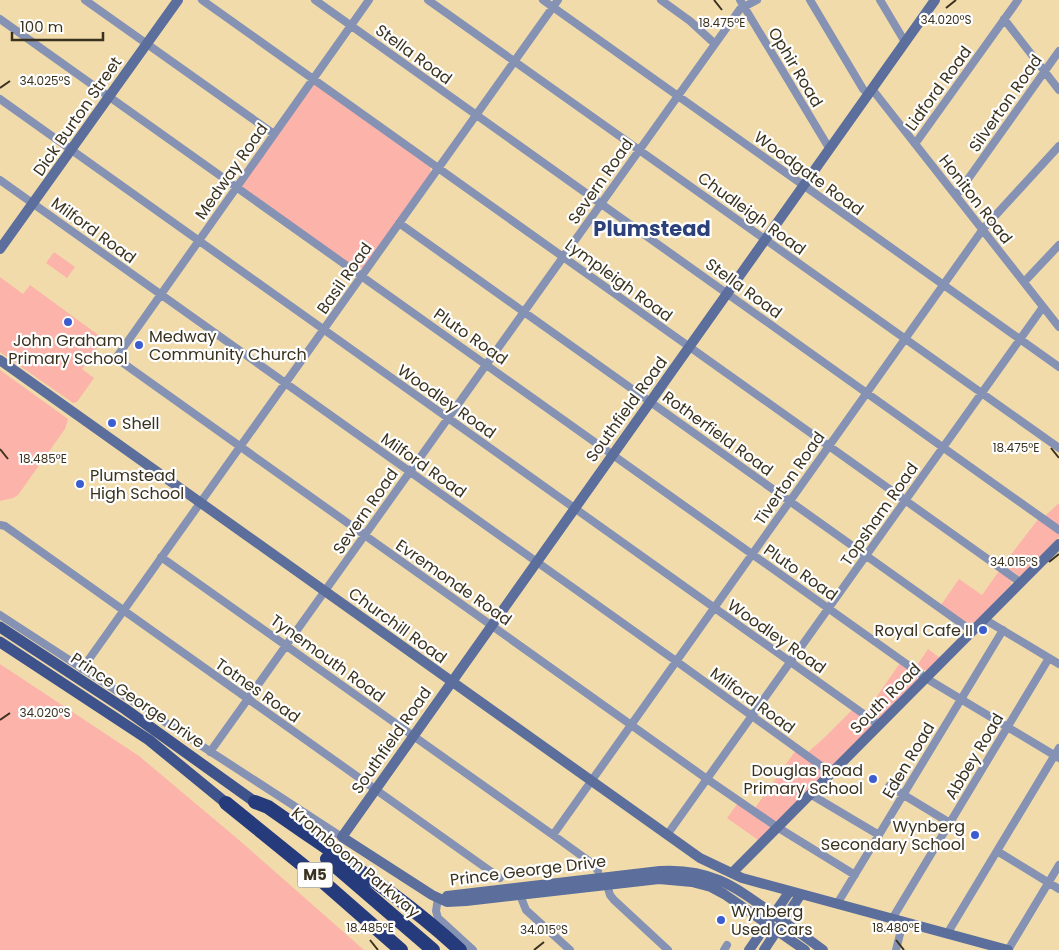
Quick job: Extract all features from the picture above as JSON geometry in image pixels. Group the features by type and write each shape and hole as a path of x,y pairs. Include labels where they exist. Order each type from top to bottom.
{"highway":[{"name":"Kromboom Parkway","path":"255,802 353,880 432,950"},
{"path":"255,802 268,807 421,915 460,950"},
{"path":"226,803 263,840 387,950"},
{"name":"M5","path":"226,803 321,880 400,950"}],"main road":[{"name":"Prince George Drive","path":"0,627 125,709 255,802"},
{"name":"Prince George Drive","path":"0,642 149,740 226,803"}],"street":[{"path":"86,0 274,134"},
{"name":"Dick Burton Street","path":"0,249 178,0"},
{"name":"Lympleigh Road","path":"202,0 1020,582"},
{"name":"Stella Road","path":"315,0 1059,530"},
{"name":"Medway Road","path":"116,358 370,0"},
{"name":"Chudleigh Road","path":"428,0 1059,448"},
{"name":"Woodgate Road","path":"544,0 556,3 678,96 1059,367"},
{"path":"661,0 690,21 715,44"},
{"name":"Severn Road","path":"210,752 742,4 757,0"},
{"name":"Honiton Road","path":"810,0 863,89 870,92 915,144 1059,327"},
{"path":"880,0 906,42"},
{"name":"Southfield Road","path":"342,837 491,624 936,0"},
{"name":"Lidford Road","path":"915,144 1018,0"},
{"name":"Basil Road","path":"82,669 556,3"},
{"name":"Ophir Road","path":"742,4 829,148"},
{"name":"Pluto Road","path":"0,19 926,678 1057,757"},
{"path":"1004,19 1059,90"},
{"name":"Silverton Road","path":"956,196 1059,51"},
{"name":"Woodley Road","path":"0,99 879,724"},
{"name":"Tiverton Road","path":"552,835 983,229 1059,146"},
{"name":"Milford Road","path":"0,180 831,773"},
{"name":"Rotherfield Road","path":"399,223 972,631"},
{"path":"1024,282 1059,244"},
{"name":"Topsham Road","path":"666,835 1043,306"},
{"name":"Evremonde Road","path":"116,358 707,779 777,827 855,875"},
{"name":"Churchill Road","path":"0,360 450,682 700,858 732,873 790,891 1008,950"},
{"name":"Totnes Road","path":"0,525 5,526 500,878"},
{"name":"South Road","path":"732,873 1059,544"},
{"name":"Tynemouth Road","path":"161,557 593,864 598,871"},
{"path":"0,615 438,898 436,912 438,918 472,950"},
{"path":"984,619 1059,664"},
{"name":"Eden Road","path":"837,904 1003,630"},
{"name":"Abbey Road","path":"892,919 1049,658"},
{"path":"947,934 1057,757 1059,748"},
{"path":"890,786 950,823"},
{"path":"810,794 879,835"},
{"path":"997,851 1059,888"},
{"path":"1008,950 1059,865"},
{"name":"Prince George Drive","path":"438,898 599,877 676,870 703,874 735,887 823,950"},
{"name":"Prince George Drive","path":"438,898 452,902 520,896 659,879 692,882 720,892 805,950"},
{"path":"607,885 610,895 614,900 668,950"},
{"path":"749,950 790,891"},
{"path":"764,950 801,894"},
{"path":"520,896 526,910 570,950"},
{"path":"896,950 903,922"}],"shaded area":[{"path":"313,82 430,167 431,173 363,268 355,268 240,185"},
{"path":"54,252 75,267 67,278 46,263"},
{"path":"0,277 23,294 30,285 101,337 98,342 100,344 82,369 94,378 77,402 73,403 0,352"},
{"path":"0,370 68,419 65,429 18,495 0,501"},
{"path":"1059,503 1059,526 1045,516"},
{"path":"1039,518 1059,533 1059,537 1019,576 1003,565"},
{"path":"999,571 1012,580 1011,585 975,622 968,624 941,605 959,579 982,595"},
{"path":"928,649 940,658 927,670 921,670 916,667"},
{"path":"900,663 917,674 917,680 877,719 866,712"},
{"path":"0,664 139,756 239,840 364,950 0,950"},
{"path":"853,709 871,722 873,726 830,768 807,753 824,738"},
{"path":"796,750 825,773 775,823 755,808"},
{"path":"738,803 771,827 758,840 727,818"}],"place":[{"name":"John Graham Primary School","path":"68,322"},
{"name":"Medway Community Church","path":"139,345"},
{"name":"Shell","path":"112,423"},
{"name":"Plumstead High School","path":"80,484"},
{"name":"Royal Cafe II","path":"983,630"},
{"name":"Douglas Road Primary School","path":"873,779"},
{"name":"Wynberg Secondary School","path":"975,835"},
{"name":"Wynberg Used Cars","path":"721,920"}],"district":[{"name":"Plumstead","path":"652,229"}]}
